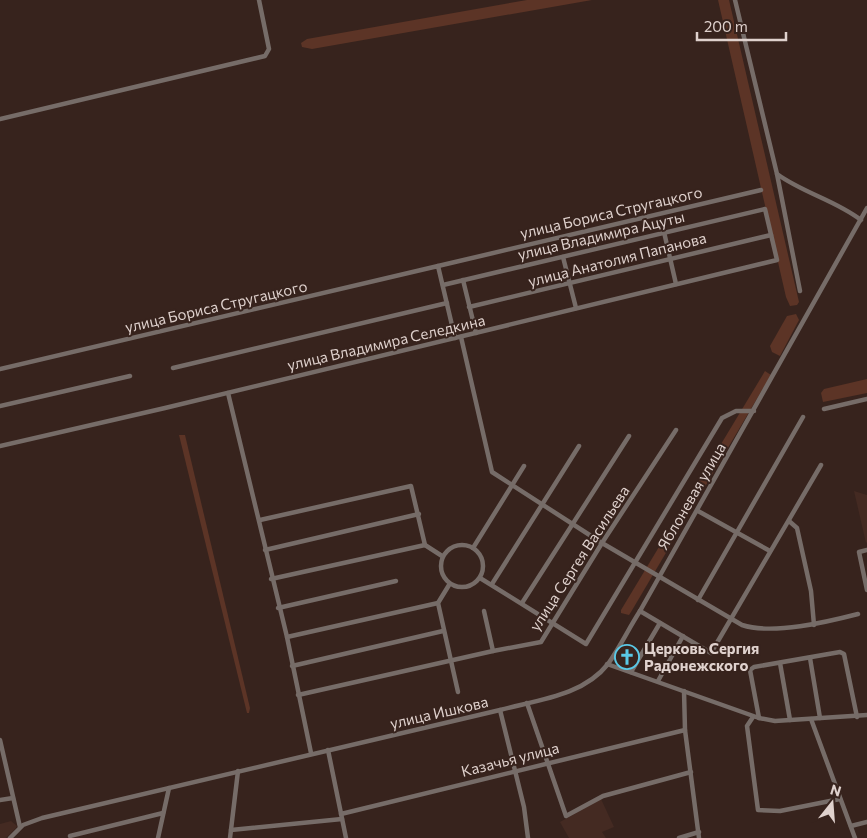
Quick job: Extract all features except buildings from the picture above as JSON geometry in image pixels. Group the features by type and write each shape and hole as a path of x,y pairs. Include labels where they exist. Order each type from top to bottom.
{"street":[{"path":"0,119 265,56 270,49 259,0"},
{"path":"736,0 777,174 800,291"},
{"path":"777,174 861,220"},
{"name":"улица Бориса Стругацкого","path":"0,369 761,190"},
{"name":"улица Владимира Ацуты","path":"442,285 765,208 771,235"},
{"name":"Яблоневая улица","path":"607,664 698,511 867,208"},
{"path":"664,232 676,284"},
{"name":"улица Анатолия Папанова","path":"469,307 771,235"},
{"name":"улица Владимира Селедкина","path":"0,446 228,393 777,260 771,235"},
{"path":"563,257 576,308"},
{"path":"438,266 492,472 602,543 731,620 753,628 814,625 858,614"},
{"path":"463,280 476,333"},
{"path":"173,368 447,303"},
{"path":"0,406 130,376"},
{"path":"228,393 260,520 278,608 287,637 311,753"},
{"path":"824,408 867,399"},
{"path":"480,578 586,644 722,418 736,411 754,412"},
{"path":"698,600 803,417"},
{"name":"улица Сергея Васильева","path":"298,695 493,650 541,642 602,543 676,430"},
{"path":"522,603 629,436"},
{"path":"492,584 543,506 579,446"},
{"path":"640,611 711,653 821,465"},
{"path":"473,548 524,466"},
{"path":"260,520 411,486 426,545 442,556"},
{"path":"698,511 770,552"},
{"path":"266,550 419,514"},
{"path":"789,521 797,528 810,591 814,625"},
{"path":"271,579 426,545"},
{"path":"462,545 473,548 482,557 484,563 480,578 465,588 449,584 440,566 442,556 455,546 462,545"},
{"path":"867,550 859,552 867,590"},
{"path":"278,608 396,581"},
{"path":"449,584 438,603 458,692"},
{"path":"287,637 438,603"},
{"path":"484,610 493,650"},
{"path":"631,672 660,623"},
{"path":"292,666 443,631"},
{"path":"658,681 683,636"},
{"path":"759,718 750,670 754,667 840,652 844,654 857,717"},
{"path":"810,658 820,718"},
{"path":"780,663 790,720"},
{"path":"607,664 753,717 790,720 867,715"},
{"name":"улица Ишкова","path":"10,838 20,827 42,818 527,703 580,687 607,664"},
{"path":"684,691 686,730 700,838"},
{"path":"527,703 566,816 603,796 691,772"},
{"path":"500,710 524,807 528,838"},
{"path":"753,717 747,726 758,810 780,812 840,799"},
{"path":"811,719 855,838"},
{"name":"Казачья улица","path":"231,830 342,816 547,763 686,730"},
{"path":"0,740 2,761 20,827"},
{"path":"328,750 346,838"},
{"path":"230,838 238,771"},
{"path":"158,838 169,788"},
{"path":"0,800 13,798"},
{"path":"70,836 163,813"},
{"path":"851,826 867,822"},
{"path":"679,838 699,832"}],"shaded area":[{"path":"527,0 592,0 312,49 302,47 301,43 307,39"},
{"path":"718,0 729,0 799,302 797,305 790,306 786,297"},
{"path":"796,314 799,320 780,356 772,352 770,346 787,316"},
{"path":"765,371 771,375 631,612 629,615 621,613 621,610"},
{"path":"867,379 867,393 823,402 821,393 824,389"},
{"path":"179,435 185,435 250,708 249,713 247,713"},
{"path":"854,491 867,495 866,543"},
{"path":"601,799 614,827 602,832 606,838 569,838 560,822"},
{"path":"11,821 17,826 16,828 6,838 0,838 0,824"}],"place":[{"name":"Церковь Сергия Радонежского","path":"627,657"}]}
